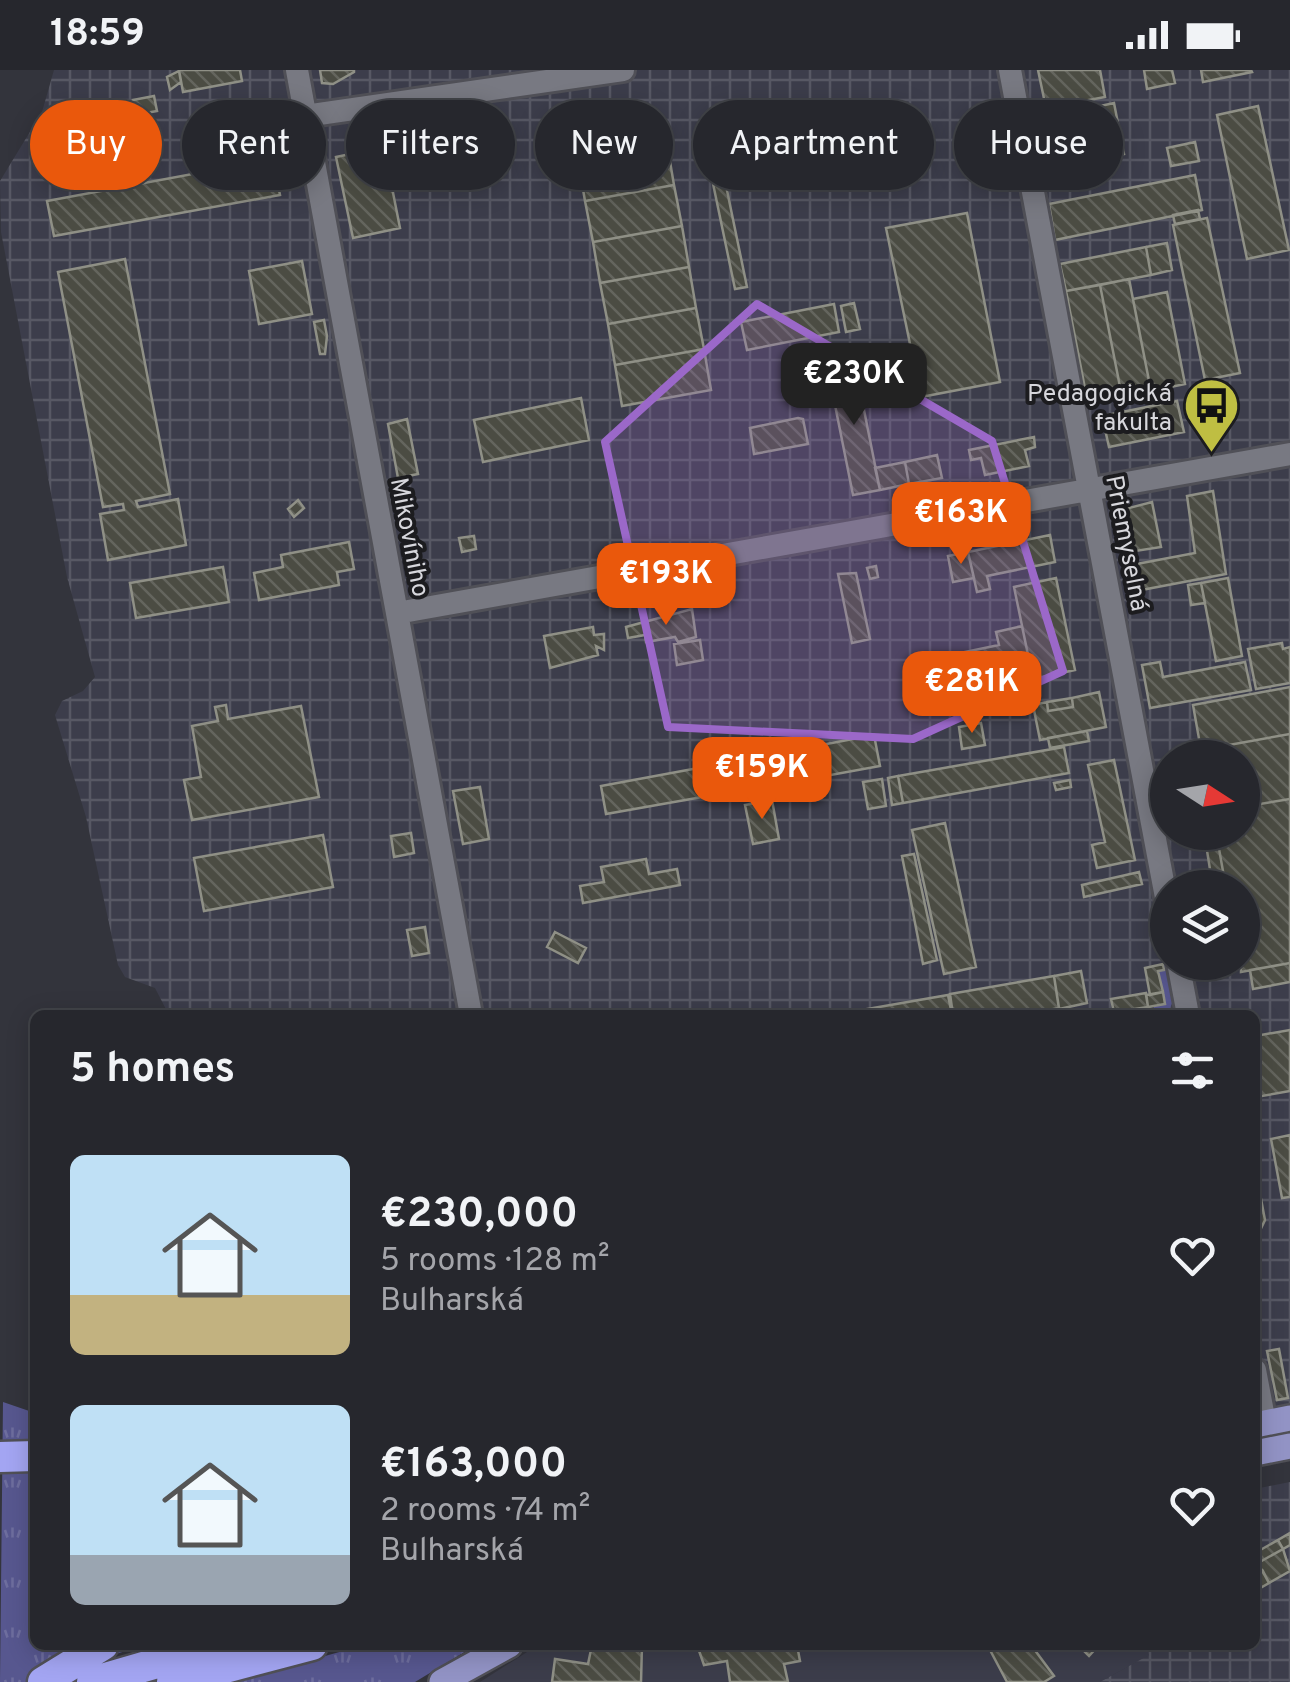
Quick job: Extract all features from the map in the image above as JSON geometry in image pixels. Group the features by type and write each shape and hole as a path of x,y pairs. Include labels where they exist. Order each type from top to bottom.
{"highway":[{"path":"0,1456 30,1456"},
{"path":"43,1682 95,1650"},
{"path":"92,1682 202,1650"},
{"path":"172,1682 293,1650"}],"main road":[{"path":"1270,1422 1290,1434"},
{"path":"1260,1452 1290,1446"},
{"path":"442,1682 500,1650"}],"street":[{"name":"Mikovíniho","path":"296,70 301,100"},
{"path":"326,113 623,70"},
{"name":"Priemyselná","path":"1010,70 1161,870"},
{"name":"Mikovíniho","path":"318,190 469,1010"},
{"path":"397,612 1290,454"},
{"path":"1181,980 1187,1010"},
{"path":"1260,1387 1270,1422"}],"highlighted area":[{"path":"757,304 992,441 1063,671 913,739 668,727 605,442"}],"shaded area":[{"path":"54,70 1290,70 1290,1408 1260,1412 1260,1010 166,1010 155,988 125,977 118,965 86,817 55,715 62,701 83,691 95,677 67,577 1,232 0,181 30,132 30,190 162,190 162,100 45,100"},
{"path":"1290,1482 1290,1682 1100,1682 1149,1655 1146,1650 1260,1650 1260,1488"},
{"path":"530,1650 1146,1650 1150,1655 1100,1682 480,1682"}],"green space":[{"path":"1160,980 1169,980 1173,1001 1169,1010 1154,1010 1154,1006 1164,1003"},
{"path":"3,1402 30,1411 30,1650 129,1650 26,1682 0,1682"},
{"path":"347,1650 468,1650 415,1682 230,1682"}],"building":[{"path":"179,70 240,70 242,81 183,92"},
{"path":"320,70 354,72 333,84 322,83"},
{"path":"1038,70 1100,70 1105,97 1044,100"},
{"path":"1144,70 1172,70 1175,83 1147,89"},
{"path":"1201,70 1251,70 1252,72 1203,82"},
{"path":"179,71 181,82 170,90 167,77"},
{"path":"1258,106 1289,250 1247,259 1217,115"},
{"path":"1195,142 1199,161 1171,166 1167,148"},
{"path":"346,155 346,190 392,190 400,228 353,238 336,157"},
{"path":"1195,175 1202,210 1055,240 1049,204"},
{"path":"182,176 182,190 279,190 280,195 54,236 47,201 106,190 162,190 162,180"},
{"path":"673,185 682,226 593,242 585,201 646,190 673,190"},
{"path":"583,190 646,190 585,201"},
{"path":"714,190 727,190 747,287 735,289"},
{"path":"1198,210 1200,219 1175,224 1173,215"},
{"path":"967,213 1000,382 921,397 886,228"},
{"path":"1207,218 1240,373 1205,380 1173,225"},
{"path":"682,226 689,267 600,283 593,242"},
{"path":"1167,243 1172,270 1151,275 1146,247"},
{"path":"1146,247 1151,275 1066,291 1060,264"},
{"path":"125,259 170,494 136,501 138,507 178,499 186,545 108,560 100,514 124,510 123,504 103,507 58,272"},
{"path":"302,261 312,314 259,324 249,271"},
{"path":"689,267 696,308 608,324 600,283"},
{"path":"1129,279 1151,391 1122,397 1100,285"},
{"path":"1100,285 1122,397 1088,404 1066,291"},
{"path":"1167,292 1185,384 1151,391 1133,299"},
{"path":"854,303 860,329 846,332 841,306"},
{"path":"834,304 839,332 747,350 741,322"},
{"path":"696,308 704,349 615,365 608,324"},
{"path":"324,320 325,354 320,354 314,322"},
{"path":"704,349 711,390 622,406 615,365"},
{"path":"854,360 880,490 853,495 827,365"},
{"path":"581,398 589,440 483,462 474,420"},
{"path":"1177,401 1184,432 1109,447 1102,416"},
{"path":"407,419 418,474 398,478 388,424"},
{"path":"803,419 808,444 754,454 750,428"},
{"path":"1034,437 1035,447 1025,450 1029,466 985,475 981,458 971,460 969,450"},
{"path":"937,455 942,478 909,484 905,462"},
{"path":"905,462 909,484 880,490 875,468"},
{"path":"1213,491 1226,574 1131,592 1126,566 1195,553 1187,496"},
{"path":"298,500 304,508 294,517 288,509"},
{"path":"1152,502 1161,547 1129,552 1123,548 1118,518 1125,509"},
{"path":"1050,535 1055,562 987,576 990,589 977,592 968,552"},
{"path":"474,536 476,549 462,552 459,538"},
{"path":"349,542 354,569 337,572 339,585 259,600 254,573 283,567 281,555"},
{"path":"968,552 974,578 953,582 948,556"},
{"path":"876,566 878,577 870,579 867,568"},
{"path":"223,567 229,602 136,618 130,583"},
{"path":"856,573 870,639 852,643 838,574"},
{"path":"1056,578 1075,670 1033,679 1014,587"},
{"path":"1228,578 1242,656 1216,661 1201,583"},
{"path":"1201,583 1205,603 1191,605 1188,585"},
{"path":"692,609 696,637 678,642 675,637 646,642 645,635 628,638 626,627"},
{"path":"1022,626 1033,679 945,698 936,658 999,645 996,632"},
{"path":"593,627 594,635 604,634 604,650 596,646 598,655 550,668 544,636"},
{"path":"700,640 703,660 677,665 674,644"},
{"path":"1282,643 1283,649 1290,647 1290,683 1256,689 1248,649"},
{"path":"1160,662 1163,677 1245,662 1251,690 1150,708 1142,665"},
{"path":"1290,687 1290,734 1257,740 1199,740 1193,705"},
{"path":"1099,692 1106,727 1040,740 1033,705 1047,702 1048,711 1073,707 1072,698"},
{"path":"1072,698 1073,707 1048,711 1047,702"},
{"path":"226,705 228,719 301,706 319,797 192,820 184,780 201,777 192,726 218,721 215,707"},
{"path":"981,723 985,745 962,749 959,727"},
{"path":"1087,731 1089,741 1050,748 1048,738"},
{"path":"1290,734 1290,799 1260,804 1260,740 1257,740"},
{"path":"874,735 880,766 748,790 742,760"},
{"path":"1064,747 1069,773 903,803 898,776"},
{"path":"1114,760 1135,860 1097,868 1092,845 1105,842 1088,765"},
{"path":"720,764 725,793 606,814 601,786"},
{"path":"898,776 903,803 892,805 888,778"},
{"path":"882,779 886,806 868,809 863,782"},
{"path":"1070,780 1071,787 1056,790 1054,783"},
{"path":"480,787 489,839 463,844 453,791"},
{"path":"1290,799 1290,963 1260,969 1260,870 1223,870 1219,850 1260,850 1260,804"},
{"path":"772,800 779,839 753,844 745,805"},
{"path":"945,823 976,967 944,974 912,830"},
{"path":"411,833 414,853 394,857 391,836"},
{"path":"323,835 333,887 204,911 194,858"},
{"path":"1207,850 1219,850 1223,870 1210,870"},
{"path":"914,854 937,960 923,964 902,856"},
{"path":"646,859 649,874 677,869 680,885 583,903 580,886 604,882 601,867"},
{"path":"1139,872 1142,884 1084,897 1082,885"},
{"path":"425,927 429,953 412,956 407,930"},
{"path":"555,932 586,948 578,963 547,947"},
{"path":"1290,963 1290,982 1253,989 1252,980 1260,980 1260,968"},
{"path":"1150,967 1150,980 1160,980 1163,992 1150,995 1145,968"},
{"path":"1081,971 1087,1003 1059,1009 1054,976"},
{"path":"1054,976 1059,1008 952,1010 950,994"},
{"path":"1163,992 1165,1004 1148,1007 1146,995"},
{"path":"1146,993 1148,1007 1114,1010 1111,999"},
{"path":"948,995 951,1010 862,1010"},
{"path":"1290,1030 1290,1091 1260,1096 1260,1035"},
{"path":"1290,1135 1290,1197 1282,1198 1271,1139"},
{"path":"1260,1194 1265,1220 1260,1230"},
{"path":"1279,1349 1288,1398 1277,1400 1267,1351"},
{"path":"1290,1533 1290,1545 1283,1549 1278,1540"},
{"path":"1278,1540 1283,1549 1260,1562 1260,1550"},
{"path":"1283,1549 1290,1571 1269,1583 1260,1562"},
{"path":"1263,1571 1269,1583 1260,1588"},
{"path":"591,1650 642,1650 641,1682 552,1682 555,1659 588,1664"},
{"path":"699,1650 798,1650 800,1661 784,1664 788,1682 730,1682 727,1661 704,1665"},
{"path":"990,1650 1035,1650 1054,1676 1044,1682 1007,1682"}],"place":[{"name":"Pedagogická fakulta","path":"1211,455"}]}
